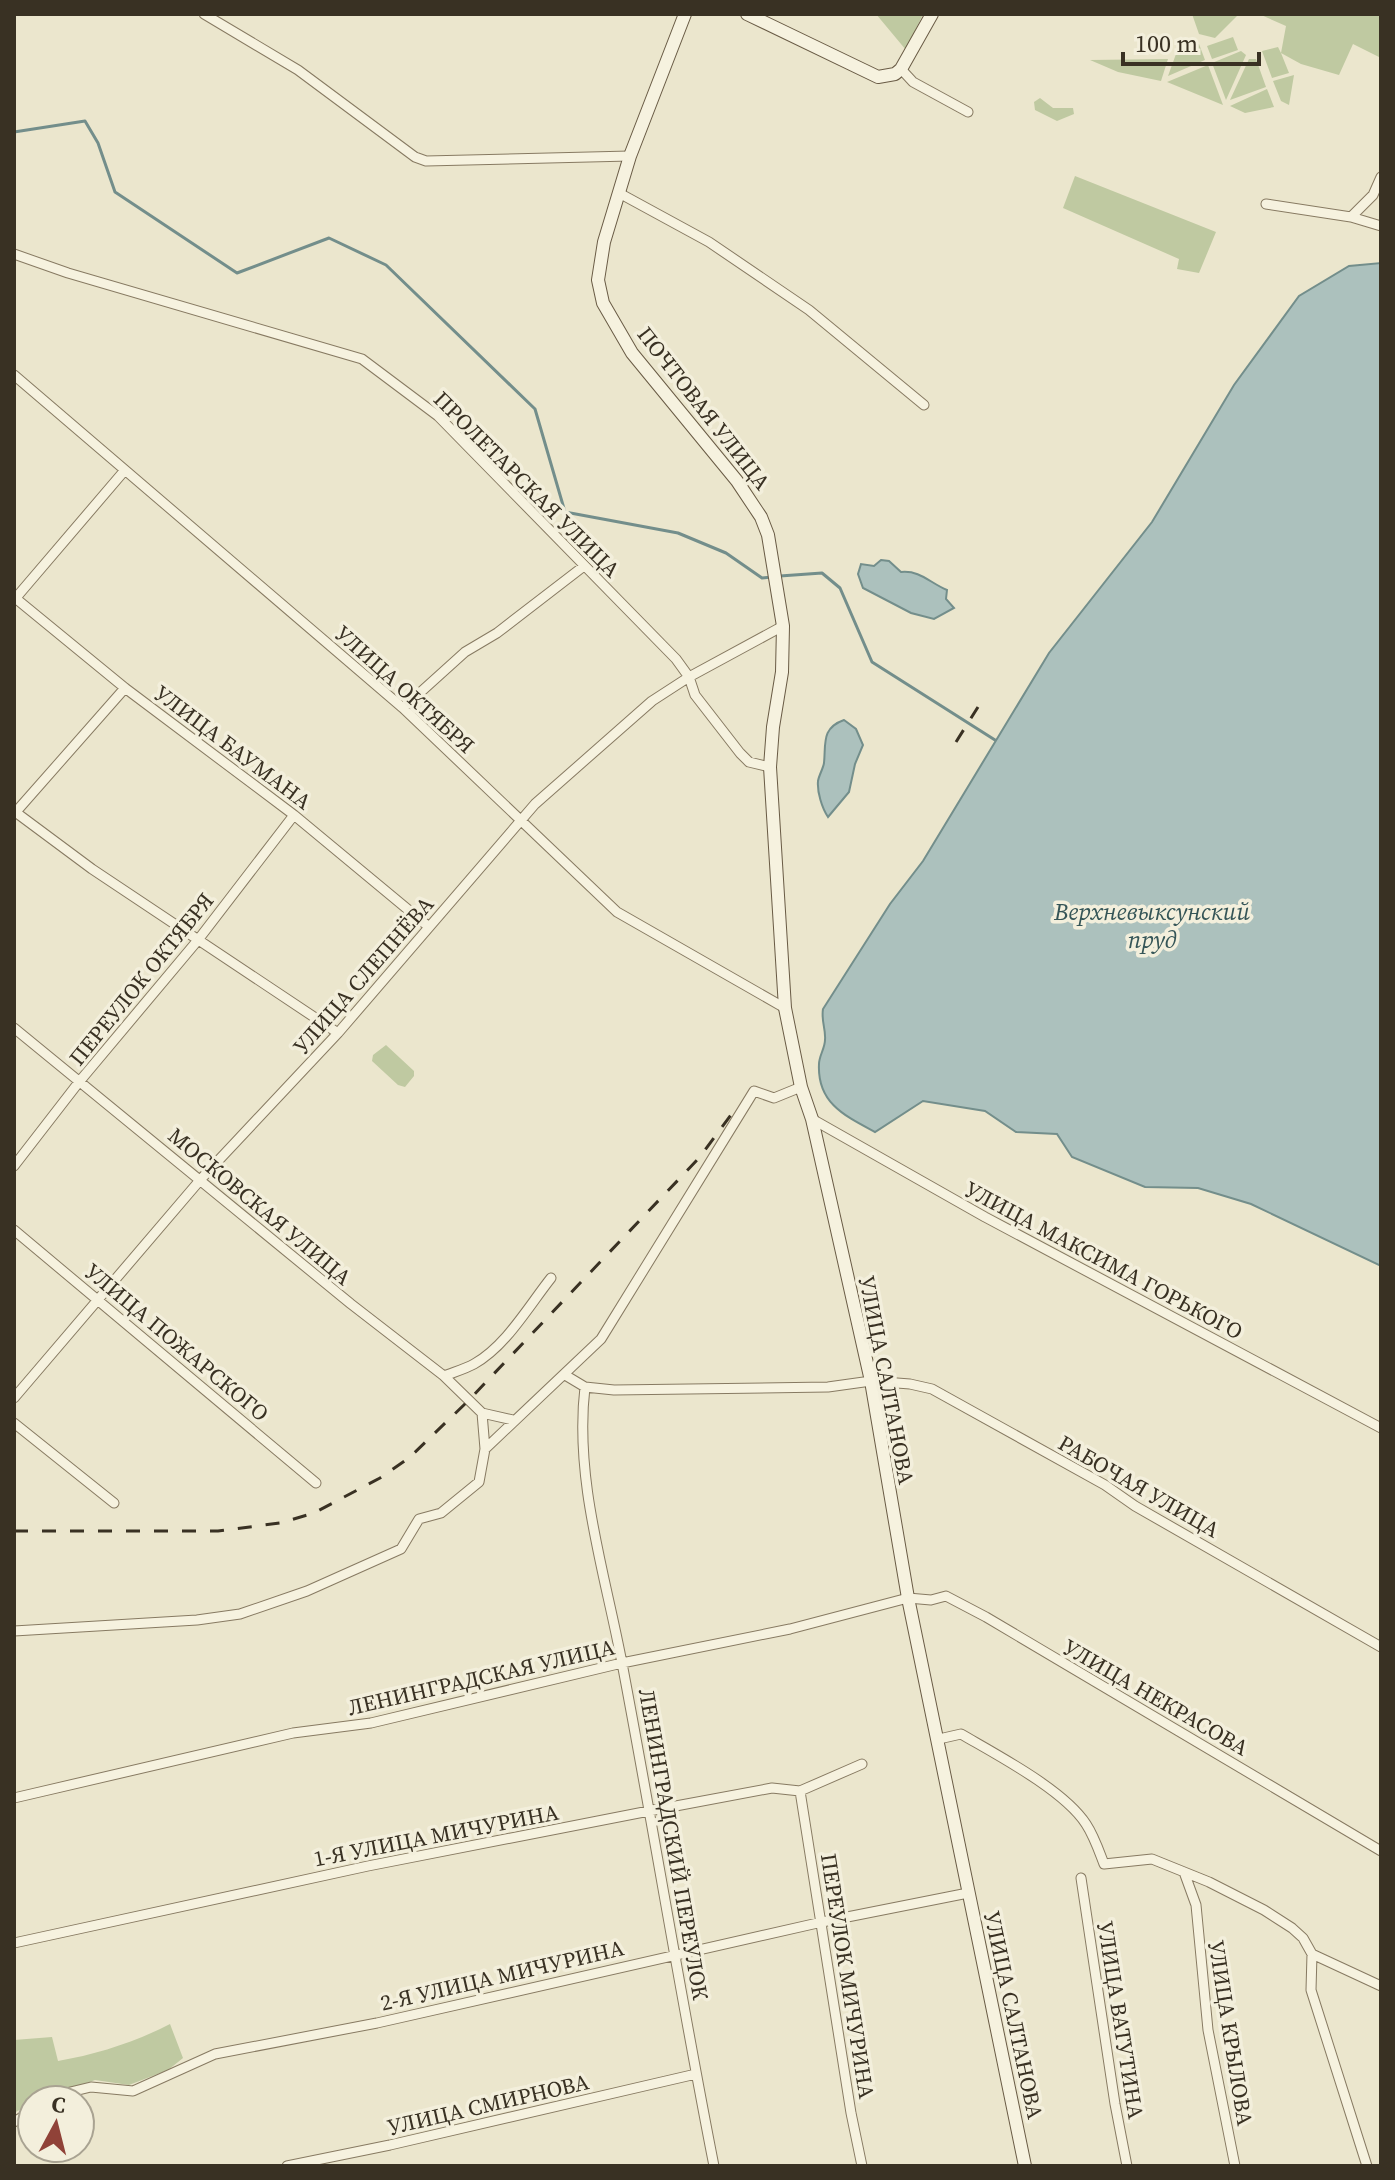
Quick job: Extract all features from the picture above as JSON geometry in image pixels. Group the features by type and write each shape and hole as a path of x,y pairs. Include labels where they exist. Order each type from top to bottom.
{"main road":[{"name":"ПОЧТОВАЯ УЛИЦА","path":"685,14 630,156 599,263 598,280 603,303 632,353 761,517 772,556 778,596"},
{"path":"747,14 867,74 885,77 901,69 932,14"},
{"name":"УЛИЦА САЛТАНОВА","path":"778,596 783,626 782,672 770,767 785,1008 871,1381 908,1598 1025,2166"}],"street":[{"path":"204,14 298,70 415,157 426,161 630,156"},
{"path":"901,69 913,82 968,112"},
{"path":"1351,217 1373,195 1381,177"},
{"path":"619,193 709,242 809,310 924,405"},
{"path":"1266,204 1351,217 1381,226"},
{"name":"ПРОЛЕТАРСКАЯ УЛИЦА","path":"14,254 68,273 362,359 438,416 645,630 659,640 689,677 695,695 740,753 749,762 770,767"},
{"name":"УЛИЦА ОКТЯБРЯ","path":"14,375 403,708 617,912 785,1008"},
{"path":"14,599 125,470"},
{"path":"403,708 465,652 497,633 584,566"},
{"name":"УЛИЦА БАУМАНА","path":"14,599 125,688 294,815 429,927"},
{"name":"УЛИЦА СЛЕПНЁВА","path":"14,1398 201,1179 338,1033 521,819 652,701 689,677 783,626"},
{"path":"125,688 15,813 92,869 338,1033"},
{"name":"ПЕРЕУЛОК ОКТЯБРЯ","path":"14,1166 79,1082 198,940 294,815"},
{"name":"МОСКОВСКАЯ УЛИЦА","path":"14,1028 201,1179 279,1247 444,1376 482,1413"},
{"path":"485,1449 601,1339 754,1091 774,1098 801,1087"},
{"name":"УЛИЦА МАКСИМА ГОРЬКОГО","path":"812,1119 972,1210 1381,1428"},
{"name":"УЛИЦА ПОЖАРСКОГО","path":"14,1230 316,1483"},
{"path":"444,1376 484,1357 551,1278"},
{"path":"565,1375 585,1387"},
{"name":"РАБОЧАЯ УЛИЦА","path":"585,1387 614,1390 828,1387 871,1381 932,1389 1105,1485 1135,1506 1381,1647"},
{"name":"ЛЕНИНГРАДСКИЙ ПЕРЕУЛОК","path":"585,1387 581,1419 588,1495 622,1663 714,2166"},
{"path":"14,1631 219,1618 307,1591 401,1549 419,1519 441,1513 479,1482 485,1449 482,1413 513,1420"},
{"path":"14,1423 114,1503"},
{"name":"УЛИЦА НЕКРАСОВА","path":"908,1598 931,1600 946,1596 1381,1851"},
{"name":"ЛЕНИНГРАДСКАЯ УЛИЦА","path":"14,1798 293,1733 371,1723 622,1663 790,1629 908,1598"},
{"path":"939,1739 961,1734 1009,1762 1060,1798 1086,1823 1104,1864 1152,1859 1209,1882 1264,1910 1303,1938 1312,1954 1311,1990 1367,2166"},
{"name":"1-Я УЛИЦА МИЧУРИНА","path":"14,1943 368,1866 649,1811 772,1788 800,1791 862,1764"},
{"name":"ПЕРЕУЛОК МИЧУРИНА","path":"800,1791 862,2166"},
{"name":"УЛИЦА КРЫЛОВА","path":"1184,1872 1196,1905 1208,2030 1235,2166"},
{"name":"УЛИЦА ВАТУТИНА","path":"1081,1878 1127,2166"},
{"path":"1196,1905 1209,1882"},
{"name":"2-Я УЛИЦА МИЧУРИНА","path":"96,2087 133,2091 215,2054 377,2023 675,1954 968,1893"},
{"path":"1312,1954 1381,1986"},
{"name":"УЛИЦА СМИРНОВА","path":"287,2166 696,2074"}],"green space":[{"path":"876,14 923,14 906,50"},
{"path":"1192,14 1239,14 1215,38 1199,34"},
{"path":"1259,14 1381,14 1381,58 1353,44 1339,75 1301,64 1281,53 1286,26"},
{"path":"1233,37 1238,50 1212,59 1207,46"},
{"path":"1199,44 1205,60 1168,76 1176,54"},
{"path":"1278,47 1289,73 1272,78 1262,51"},
{"path":"1241,51 1246,55 1226,100 1212,63"},
{"path":"1168,59 1161,81 1118,72 1090,60"},
{"path":"1249,59 1256,59 1266,87 1230,100"},
{"path":"1208,65 1223,105 1167,82"},
{"path":"1294,75 1289,105 1281,101 1273,81"},
{"path":"1267,89 1274,107 1245,113 1230,106"},
{"path":"1040,98 1053,108 1073,108 1074,114 1057,121 1035,110 1034,102"},
{"path":"1075,176 1216,232 1199,273 1177,269 1179,259 1063,208"},
{"path":"386,1045 414,1071 414,1076 405,1087 398,1085 372,1061 373,1055"},
{"path":"170,2024 183,2058 168,2070 129,2085 95,2080 84,2084 16,2084 14,2113 14,2040 52,2037 58,2061 116,2047"}],"water":[{"name":"Верхневыксунский пруд","path":"1381,263 1381,1266 1251,1204 1198,1188 1145,1187 1072,1157 1057,1134 1016,1132 985,1111 923,1101 875,1132 853,1120 835,1107 823,1089 819,1064 825,1040 823,1009 890,904 923,861 1049,653 1152,522 1234,385 1299,296 1349,266"},
{"path":"881,560 889,561 901,572 919,575 947,590 946,599 954,608 934,619 911,613 863,588 858,574 861,564 874,566"},
{"path":"844,720 856,729 863,745 849,792 828,817 820,800 818,781 828,732"}],"waterway":[{"path":"14,132 85,121 98,143 115,192 237,273 329,238 386,265 535,409 565,512 678,533 726,553 762,578 772,577"},
{"path":"780,576 822,573 840,588 872,662 995,740"}],"railway":[{"path":"956,742 978,707"},
{"path":"14,1531 218,1531 280,1523 314,1513 380,1478 409,1458 468,1401 699,1158 736,1108"}]}
